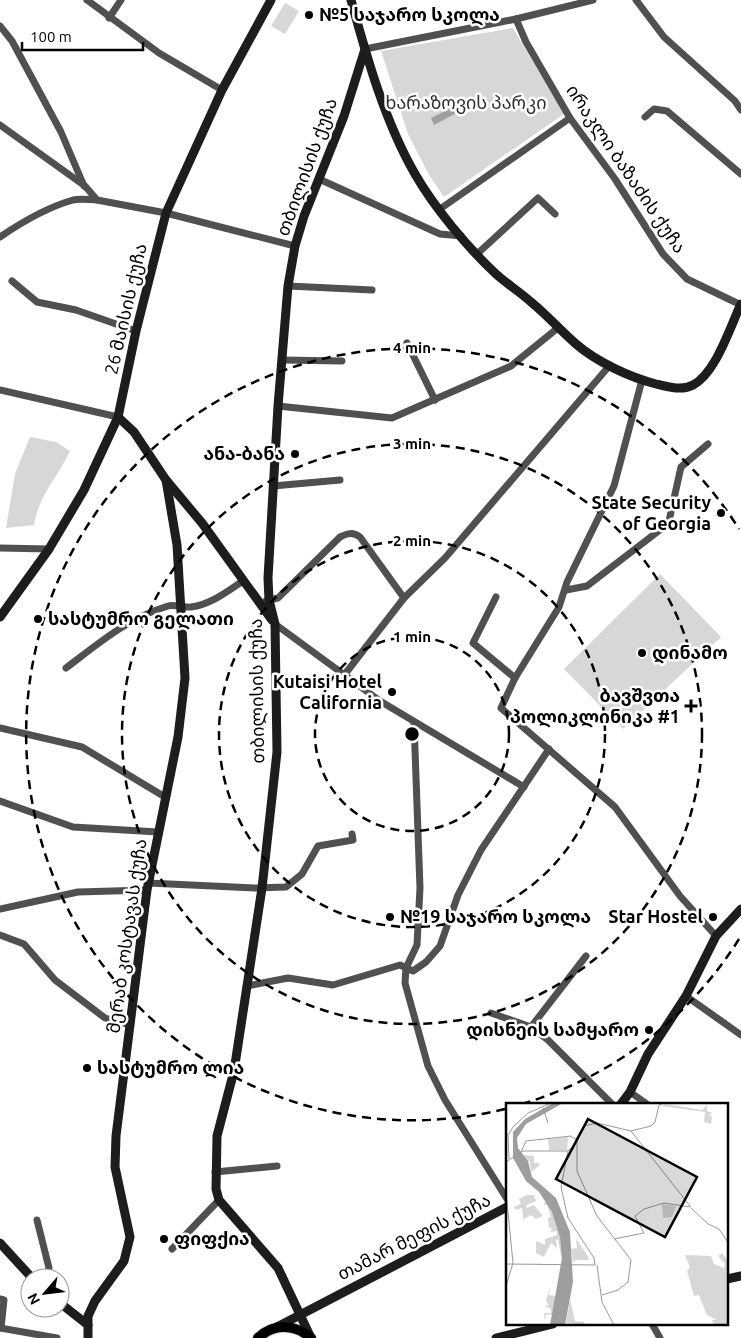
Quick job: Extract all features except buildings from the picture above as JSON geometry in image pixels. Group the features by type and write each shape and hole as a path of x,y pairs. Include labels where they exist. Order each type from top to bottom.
{"main road":[{"path":"258,1338 276,1328 291,1327 311,1338"}],"street":[{"path":"87,0 109,18 179,66 222,90"},
{"path":"109,18 121,0"},
{"name":"26 მაისის ქუჩა","path":"0,617 49,549 84,490 118,416 136,331 166,213 222,90 270,0"},
{"path":"351,0 365,49 395,138 416,176 462,236 496,274 559,327 576,344 610,365 642,380 671,388 692,386 704,378 712,365 741,305"},
{"path":"365,49 516,19 593,0"},
{"path":"636,0 664,37 738,99 741,110"},
{"name":"ირაკლი ბაზაძის ქუჩა","path":"516,19 526,42 570,118 615,179 663,254 687,279 741,305"},
{"path":"0,26 12,41 61,132 85,186"},
{"name":"თბილისის ქუჩა","path":"311,1338 301,1313 278,1268 226,1212 219,1200 216,1189 217,1136 234,1071 262,888 277,752 275,624 269,600 268,578 278,406 288,286 295,246 344,116 365,49"},
{"path":"645,117 654,109 666,111 741,174"},
{"path":"440,209 570,118"},
{"path":"0,125 85,186 97,200"},
{"path":"319,180 440,234 462,236"},
{"path":"477,254 538,198 555,214"},
{"path":"0,237 18,224 67,202 97,200 166,213 295,246"},
{"path":"12,281 37,302 76,310 136,331"},
{"path":"288,286 372,290"},
{"path":"278,406 392,418 511,366 559,327"},
{"path":"408,343 435,400"},
{"path":"282,360 342,361"},
{"path":"345,674 404,598 444,558 610,365"},
{"path":"642,380 618,476 567,582 566,590 549,626 515,678 501,708 615,807 680,896 716,936"},
{"path":"0,390 118,416 134,432 166,480 202,523 275,624 380,701 524,787"},
{"path":"566,590 587,586 665,526 669,521 681,467 708,444"},
{"name":"მერაბ კოსტავას ქუჩა","path":"88,1338 88,1316 95,1301 124,1261 130,1237 115,1168 116,1136 147,886 178,737 185,678 177,545 166,480"},
{"path":"273,486 340,480"},
{"path":"259,601 278,598 340,537 347,533 360,537 404,598"},
{"path":"0,548 49,549"},
{"path":"66,668 121,626 171,605 181,608 194,607 214,599 243,581"},
{"path":"496,597 473,643 515,678"},
{"path":"414,722 420,888 417,945 406,968 405,983 428,1066 445,1100 506,1197"},
{"path":"0,728 82,747 166,798"},
{"path":"247,986 288,978 332,985 400,965 413,971 426,962 440,946 458,895 481,850 549,749"},
{"path":"0,802 73,827 158,832"},
{"path":"0,909 78,892 147,886 286,887 302,874 318,846 353,840 352,834"},
{"path":"622,1103 630,1092 648,1054 686,996 716,936 741,910"},
{"path":"0,935 24,944 55,980 105,1018 130,1025"},
{"path":"530,1027 586,956"},
{"path":"686,996 741,1034"},
{"path":"491,1013 530,1027 548,1040 611,1103"},
{"path":"630,1092 646,1103"},
{"path":"216,1172 277,1166"},
{"path":"172,1249 219,1200"},
{"name":"თამარ მეფის ქუჩა","path":"276,1328 335,1295 506,1209"},
{"path":"37,1220 49,1268"},
{"path":"0,1243 23,1268"},
{"path":"728,1279 741,1276"},
{"path":"0,1298 4,1300 0,1328 57,1338"},
{"path":"70,1310 88,1325"},
{"path":"496,1338 545,1326"},
{"path":"653,1326 660,1338"}],"green space":[{"path":"285,3 299,11 285,34 271,26"},
{"name":"ხარაზოვის პარკი","path":"513,28 564,114 444,197 429,175 408,134 381,51"},
{"path":"30,437 56,442 70,451 44,496 34,525 6,528 15,474"},
{"name":"დინამო","path":"660,574 721,637 623,729 564,669"}],"shaded area":[{"path":"457,105 460,111 434,125 431,118"}],"place":[{"name":"№5 საჯარო სკოლა","path":"309,15"},
{"name":"ანა-ბანა","path":"295,454"},
{"name":"State Security of Georgia","path":"721,513"},
{"name":"სასტუმრო გელათი","path":"38,619"},
{"name":"დინამო","path":"642,653"},
{"name":"Kutaisi Hotel California","path":"392,692"},
{"name":"ბავშვთა პოლიკლინიკა #1","path":"691,706"},
{"name":"№19 საჯარო სკოლა","path":"390,917"},
{"name":"Star Hostel","path":"713,917"},
{"name":"დისნეის სამყარო","path":"649,1030"},
{"name":"სასტუმრო ლია","path":"87,1068"},
{"name":"ფიფქია","path":"164,1239"}]}
